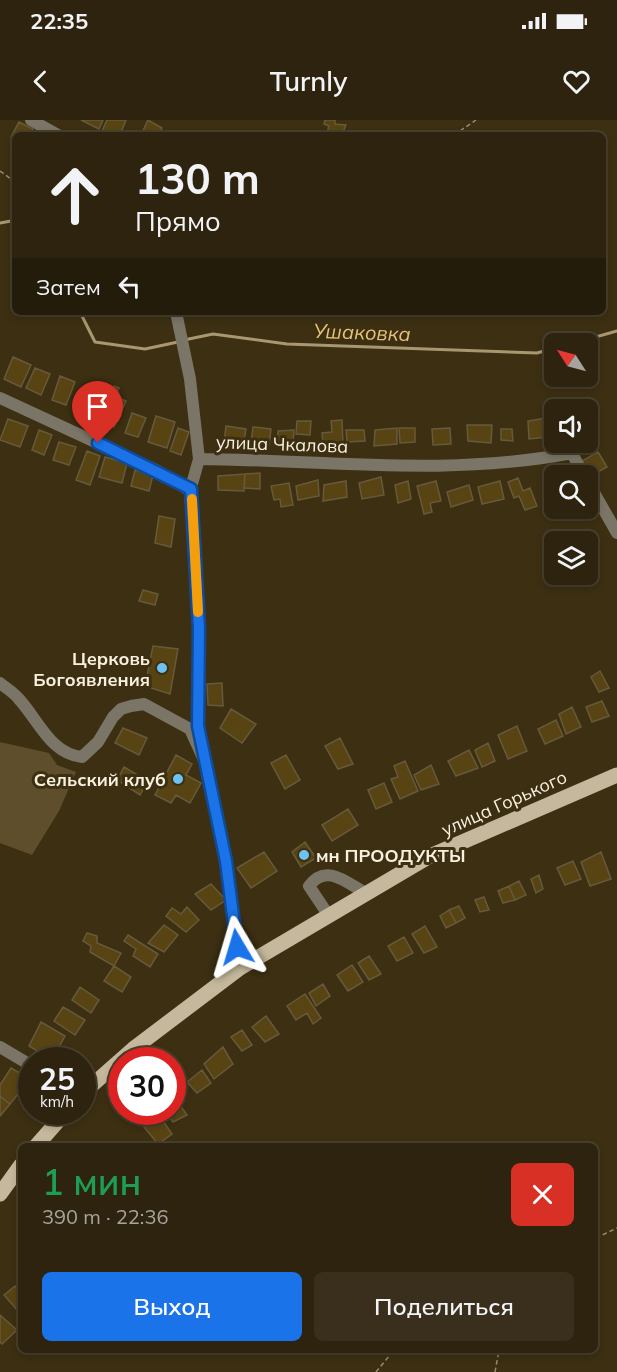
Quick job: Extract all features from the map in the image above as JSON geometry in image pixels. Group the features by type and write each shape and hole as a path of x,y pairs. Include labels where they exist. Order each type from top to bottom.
{"main road":[{"name":"улица Горького","path":"96,1082 133,1049 240,968 430,856 617,775"},
{"path":"39,1143 55,1125"},
{"path":"0,1194 18,1169"}],"street":[{"path":"31,120 53,132"},
{"path":"177,315 190,379 199,459"},
{"path":"0,398 158,471 190,491"},
{"name":"улица Чкалова","path":"205,762 198,726 199,628 190,491 199,459 277,460 309,464 478,465 531,461 572,453 578,465"},
{"path":"598,500 617,533"},
{"path":"0,682 18,698 59,748 69,756 82,757 98,742 113,717 121,710 144,704 190,729 205,762 226,861 240,968"},
{"path":"326,918 322,905 309,886 314,879 326,874 341,876 349,885 367,894"},
{"path":"0,1047 18,1058"}],"path":[{"path":"458,132 476,120"},
{"path":"598,1237 617,1228"},
{"path":"376,1372 392,1353"},
{"path":"495,1372 498,1353"}],"shaded area":[{"path":"0,742 49,753 57,765 76,772 59,811 32,855 0,843"}],"building":[{"path":"81,120 103,120 99,129"},
{"path":"107,120 126,120 121,132 102,131"},
{"path":"148,120 162,128 160,132 142,132"},
{"path":"325,120 335,120 335,124 346,125 343,132 327,132 329,126 324,124"},
{"path":"19,122 33,129 32,132 14,132"},
{"path":"13,357 31,365 21,387 4,379"},
{"path":"35,368 50,374 41,395 26,388"},
{"path":"60,376 75,382 66,405 52,400"},
{"path":"114,386 119,388 115,396 126,401 114,427 100,420 115,397 110,395"},
{"path":"86,391 98,396 89,417 77,412"},
{"path":"132,413 146,418 138,437 125,433"},
{"path":"156,416 175,422 167,448 148,442"},
{"path":"544,418 544,437 529,439 528,421"},
{"path":"8,419 28,426 20,447 0,440"},
{"path":"342,420 343,444 323,445 322,433 332,432 331,421"},
{"path":"297,421 311,421 310,435 296,434"},
{"path":"467,425 492,425 491,443 468,441"},
{"path":"226,426 246,429 243,447 224,443"},
{"path":"253,427 271,429 269,446 251,443"},
{"path":"178,428 189,432 181,455 170,451"},
{"path":"397,428 397,444 374,446 375,430"},
{"path":"399,428 415,428 415,442 400,443"},
{"path":"450,428 451,444 433,445 432,429"},
{"path":"501,429 512,429 513,441 501,440"},
{"path":"39,430 52,435 44,455 32,450"},
{"path":"294,430 293,444 277,445 278,431"},
{"path":"346,430 364,430 365,441 347,442"},
{"path":"59,442 76,447 69,465 53,460"},
{"path":"87,451 100,456 90,485 76,480"},
{"path":"598,452 607,467 598,472 598,465 584,465 582,461"},
{"path":"105,457 127,463 122,483 99,477"},
{"path":"135,470 153,475 149,491 131,486"},
{"path":"260,473 260,489 244,488 245,474"},
{"path":"245,474 244,491 218,490 218,476"},
{"path":"381,477 384,495 362,499 359,483"},
{"path":"518,478 523,491 530,488 537,506 525,510 519,496 514,498 508,482"},
{"path":"318,480 319,496 298,500 296,486"},
{"path":"346,481 347,497 323,501 324,485"},
{"path":"408,481 411,499 398,503 395,485"},
{"path":"436,481 441,501 430,503 432,512 424,514 417,486"},
{"path":"500,481 504,499 482,504 478,487"},
{"path":"289,483 293,505 281,507 280,499 274,500 271,486"},
{"path":"469,485 473,500 451,507 447,492"},
{"path":"159,516 175,519 171,547 155,543"},
{"path":"143,590 158,594 155,605 139,601"},
{"name":"Церковь Богоявления","path":"153,646 178,649 170,694 145,686"},
{"path":"600,671 609,688 599,692 591,677"},
{"path":"222,683 223,706 208,705 207,684"},
{"path":"602,701 609,716 592,722 586,707"},
{"path":"572,707 581,727 566,734 559,714"},
{"path":"231,709 256,724 242,743 220,728"},
{"path":"556,720 563,736 545,744 538,729"},
{"path":"517,726 527,751 508,759 498,735"},
{"path":"123,728 147,738 139,755 115,743"},
{"path":"340,738 353,764 338,769 325,746"},
{"path":"488,743 495,761 482,767 475,750"},
{"path":"469,750 478,768 456,776 448,761"},
{"name":"Сельский клуб","path":"176,755 192,764 186,775 201,783 190,803 176,795 171,803 155,795"},
{"path":"286,755 300,780 285,789 271,763"},
{"path":"405,761 418,791 400,799 391,779 398,777 394,766"},
{"path":"431,765 439,784 421,790 414,775"},
{"path":"124,767 148,781 140,795 117,780"},
{"path":"384,783 392,802 376,809 368,790"},
{"path":"348,809 358,825 332,841 322,825"},
{"name":"мн ПРООДУКТЫ","path":"305,842 316,858 301,867 292,852"},
{"path":"264,852 277,871 251,888 237,868"},
{"path":"601,852 611,879 590,886 581,862"},
{"path":"573,861 581,879 565,885 557,868"},
{"path":"539,875 543,889 536,893 531,879"},
{"path":"519,881 526,895 515,900 509,886"},
{"path":"211,884 226,900 211,910 195,894"},
{"path":"509,886 515,900 503,903 498,891"},
{"path":"484,897 489,910 480,912 475,900"},
{"path":"459,906 465,918 456,923 449,910"},
{"path":"187,907 199,920 186,932 166,916 172,908 181,914"},
{"path":"449,910 456,923 446,928 440,916"},
{"path":"164,925 178,935 164,952 148,943"},
{"path":"425,926 437,947 424,953 412,934"},
{"path":"87,933 97,936 97,943 121,953 114,966 90,952 91,946 83,941"},
{"path":"128,935 158,954 150,967 133,956 136,949 124,941"},
{"path":"404,937 413,953 397,961 388,946"},
{"path":"369,956 381,974 369,980 358,963"},
{"path":"352,965 363,982 348,991 337,975"},
{"path":"114,966 131,977 122,992 104,981"},
{"path":"323,984 330,996 316,1006 309,993"},
{"path":"80,987 99,1000 91,1013 72,1000"},
{"path":"305,994 321,1018 313,1024 307,1013 296,1020 287,1006"},
{"path":"63,1007 85,1020 75,1035 54,1021"},
{"path":"266,1016 279,1034 265,1042 252,1027"},
{"path":"41,1022 65,1036 59,1047 29,1046"},
{"path":"242,1030 252,1045 242,1051 231,1037"},
{"path":"223,1047 233,1064 214,1079 204,1064"},
{"path":"11,1068 18,1072 18,1094 10,1104 0,1096 0,1085"},
{"path":"202,1070 211,1083 197,1093 187,1082"},
{"path":"0,1096 10,1104 0,1116"},
{"path":"146,1125 166,1125 172,1134 157,1143 144,1127"},
{"path":"15,1286 18,1290 18,1311 4,1295"},
{"path":"0,1315 17,1330 2,1344 0,1342"}],"waterway":[{"name":"Ушаковка","path":"0,223 12,222"},
{"name":"Ушаковка","path":"82,315 95,342 145,349 178,342"},
{"name":"Ушаковка","path":"598,336 617,331"},
{"name":"Ушаковка","path":"184,340 213,334 287,344 537,353 544,351"}],"slow traffic":[{"path":"192,499 198,612"}],"place":[{"name":"Церковь Богоявления","path":"162,668"},
{"name":"Сельский клуб","path":"178,779"},
{"name":"мн ПРООДУКТЫ","path":"304,855"}],"route":[{"path":"98,443 158,471 190,491 191,489 199,628 198,726 226,861 237,947"}]}
